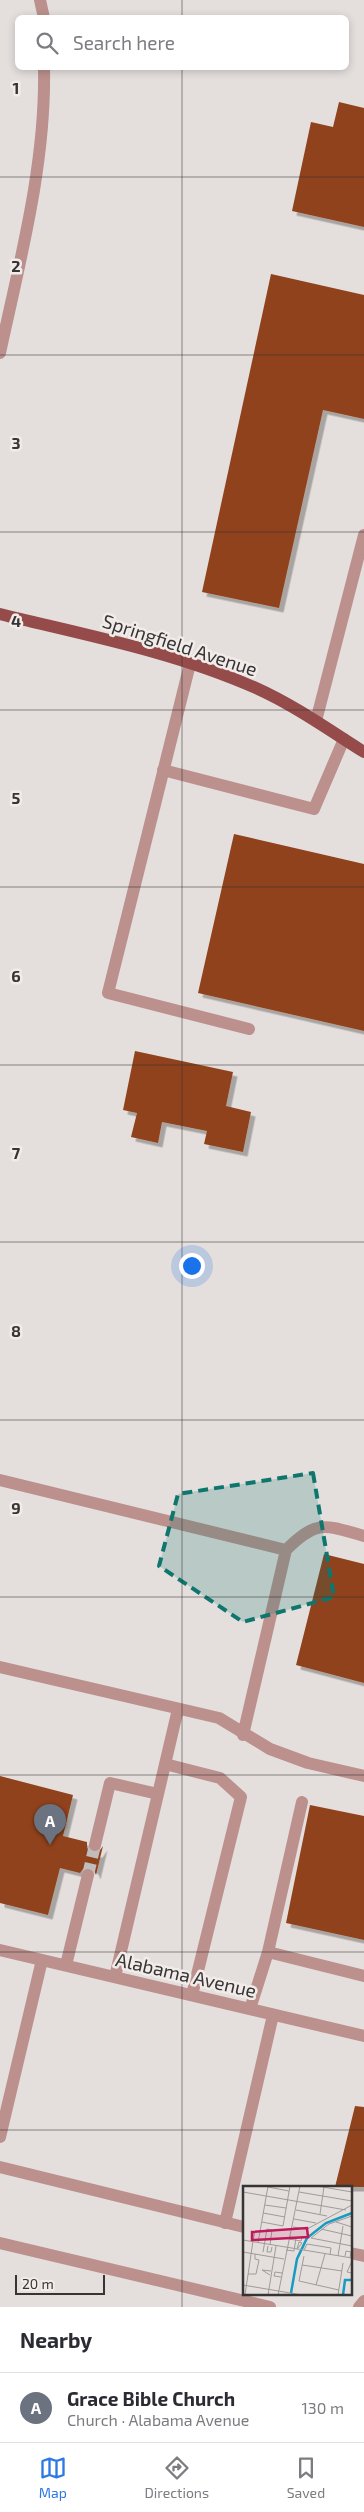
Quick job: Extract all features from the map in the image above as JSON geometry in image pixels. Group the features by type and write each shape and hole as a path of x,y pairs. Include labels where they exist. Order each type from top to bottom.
{"main road":[{"name":"Springfield Avenue","path":"0,614 148,650 257,689 316,721 364,752"}],"street":[{"path":"40,0 43,15"},
{"path":"0,353 32,204 45,94 44,70"},
{"path":"316,721 364,535"},
{"path":"190,664 108,993 249,1028"},
{"path":"163,770 314,809 344,739"},
{"path":"0,1480 286,1550"},
{"path":"242,1735 286,1550 303,1534 324,1525 364,1536"},
{"path":"0,1667 219,1718 242,1735 270,1749 308,1763 364,1776"},
{"path":"115,1977 178,1709"},
{"path":"165,1764 220,1778 241,1797 192,1995"},
{"path":"96,1844 110,1782 158,1794"},
{"path":"250,2009 268,1952 302,1802"},
{"path":"66,1965 88,1875"},
{"name":"Alabama Avenue","path":"0,1950 364,2036"},
{"path":"268,1952 364,1976"},
{"path":"0,2137 42,1960"},
{"path":"226,2223 273,2015"},
{"path":"0,2167 243,2227"},
{"path":"0,2243 270,2307"},
{"path":"359,2307 364,2301"}],"highlighted area":[{"path":"313,1473 334,1597 243,1622 159,1566 178,1494"}],"building":[{"path":"339,102 364,108 364,227 292,211 311,122 333,127"},
{"path":"271,274 364,295 364,419 323,410 279,608 202,592"},
{"path":"234,834 364,864 364,1031 198,993"},
{"path":"135,1051 233,1072 226,1106 251,1112 243,1152 204,1144 207,1131 162,1122 158,1143 131,1137 137,1113 123,1110"},
{"path":"324,1554 364,1564 364,1683 296,1665"},
{"path":"0,1776 73,1795 63,1836 87,1842 87,1848 93,1853 98,1853 103,1846 96,1875 94,1870 89,1867 83,1869 80,1873 60,1868 48,1915 0,1903"},
{"path":"310,1805 364,1816 364,1940 286,1923"},
{"path":"355,2106 364,2107 364,2187 335,2186"}],"tunnel":[{"path":"88,1875 95,1845"}],"place":[{"name":"Grace Bible Church","path":"50,1845"}]}
